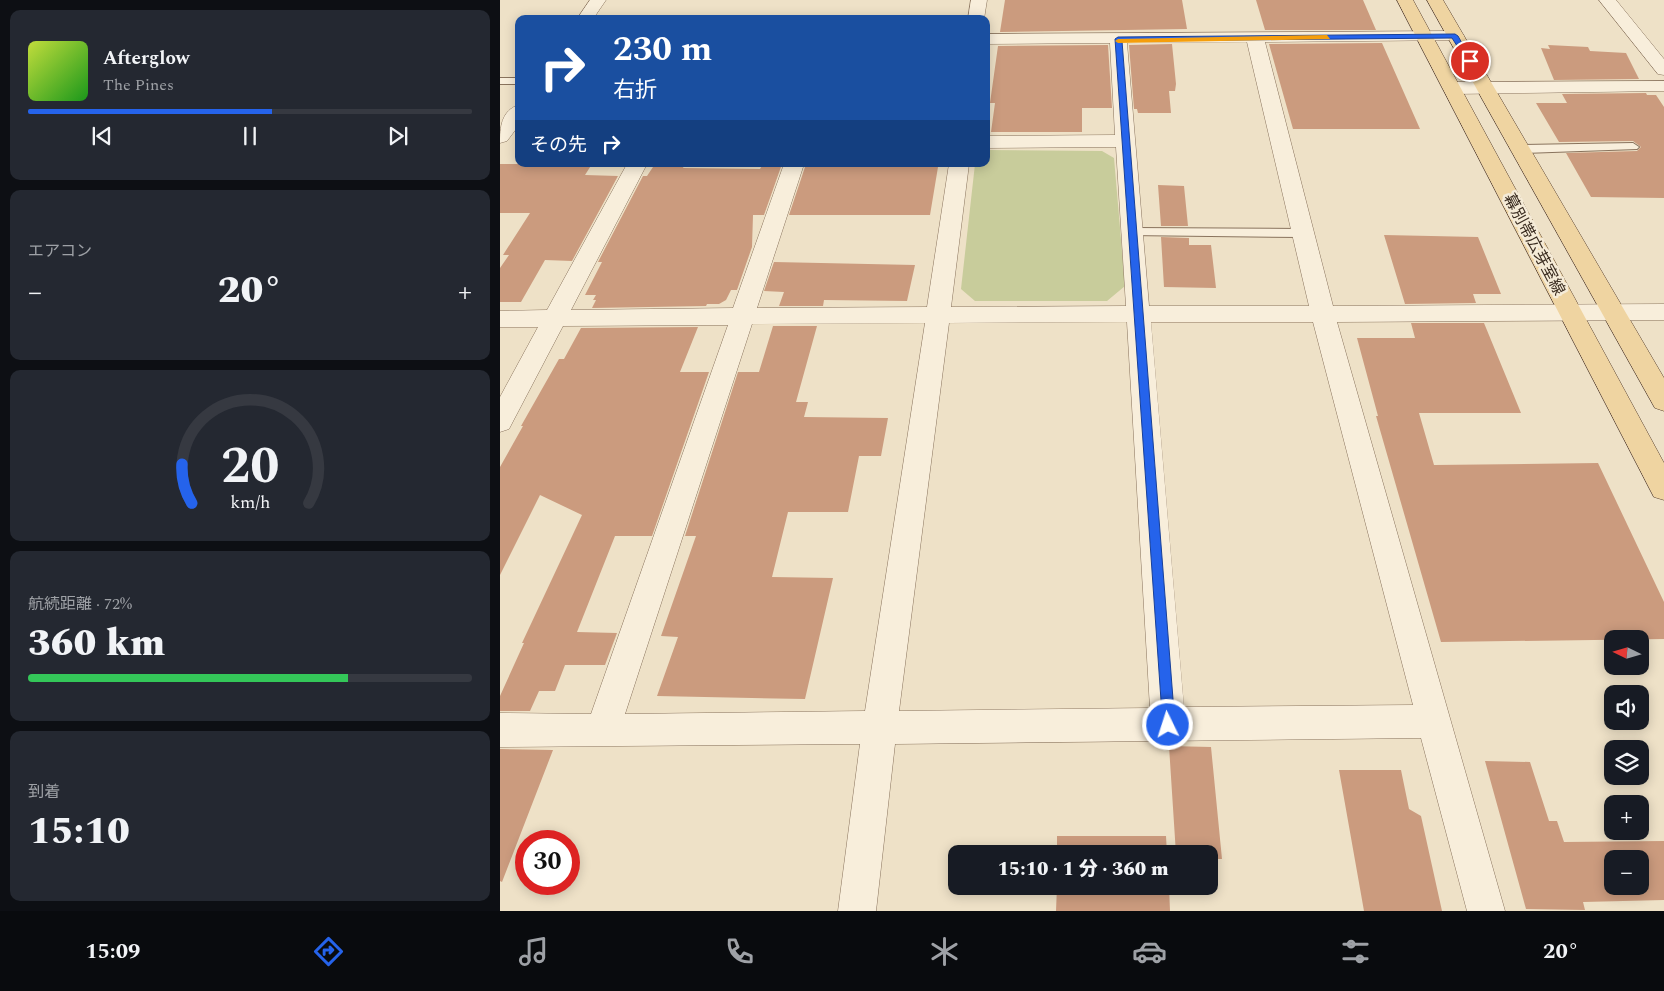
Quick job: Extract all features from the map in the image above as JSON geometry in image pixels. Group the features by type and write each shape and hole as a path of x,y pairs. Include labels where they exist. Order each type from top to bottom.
{"main road":[{"name":"幕別帯広芽室線","path":"1405,0 1426,36 1664,489"},
{"name":"幕別帯広芽室線","path":"1435,0 1664,401"}],"street":[{"path":"587,15 598,0"},
{"path":"977,15 979,0"},
{"path":"1606,0 1657,53 1664,70"},
{"path":"990,39 1455,36"},
{"path":"1255,38 1323,314 1486,911"},
{"path":"1118,39 1140,315 1168,725"},
{"path":"1453,88 1664,86"},
{"path":"500,137 515,116"},
{"path":"990,142 1126,141"},
{"path":"500,422 635,167"},
{"path":"602,730 744,317 793,167"},
{"path":"857,911 880,727 939,314 958,167"},
{"path":"500,319 939,314 1140,315 1664,312"},
{"path":"500,730 1434,721"}],"lane":[{"path":"500,81 515,81"},
{"path":"1521,149 1633,148"},
{"path":"1133,232 1302,233"}],"green space":[{"path":"990,150 1102,151 1114,158 1125,286 1107,301 975,301 961,289 975,167 990,167"}],"building":[{"path":"1005,0 1182,0 1187,29 1000,32"},
{"path":"1256,0 1363,0 1376,30 1265,30"},
{"path":"1382,43 1420,129 1293,129 1269,44"},
{"path":"1172,44 1176,84 1175,91 1169,91 1171,113 1138,113 1137,109 1134,109 1129,45"},
{"path":"1108,45 1112,108 1082,108 1082,132 991,132 995,103 990,103 998,46"},
{"path":"1548,45 1588,47 1590,51 1626,53 1639,79 1554,80 1541,48 1550,49"},
{"path":"1646,93 1647,95 1656,95 1664,107 1664,198 1591,197 1566,153 1637,151 1641,147 1633,141 1559,142 1536,103 1567,103 1562,94"},
{"path":"500,164 515,164 515,167 590,167 585,175 618,176 572,261 545,260 521,302 500,302 500,268 509,255 503,255 530,213 500,213"},
{"path":"653,167 760,169 761,167 781,167 764,215 753,215 752,247 737,290 731,290 726,300 719,304 707,304 706,306 592,308 596,295 585,295 602,262 598,262 643,176 647,176"},
{"path":"805,167 938,167 930,215 789,215"},
{"path":"1158,185 1184,186 1188,226 1161,226"},
{"path":"1384,235 1478,237 1501,294 1473,294 1476,303 1405,304"},
{"path":"1161,237 1189,238 1189,245 1211,245 1216,288 1164,287"},
{"path":"774,262 915,265 907,301 824,300 823,306 779,306 784,292 764,291"},
{"path":"1411,323 1484,323 1521,413 1419,413 1434,465 1598,463 1664,602 1664,639 1649,639 1649,630 1604,630 1604,640 1441,642 1376,416 1378,416 1357,338 1415,338"},
{"path":"773,326 817,326 796,402 808,402 804,417 888,418 881,456 859,456 848,512 788,512 772,577 833,578 805,699 657,696 678,637 661,636 696,536 685,536 738,372 759,372"},
{"path":"698,327 680,372 709,372 652,536 615,536 577,632 617,633 605,665 565,665 555,691 539,691 530,711 500,711 500,696 524,643 522,643 582,515 540,495 500,575 500,467 523,426 521,426 559,359 564,359 581,328"},
{"path":"1169,746 1211,747 1222,859 1218,859 1218,845 1175,845"},
{"path":"500,749 553,750 522,830 515,830 515,848 502,882 500,881"},
{"path":"1485,761 1530,762 1549,821 1557,821 1564,842 1664,841 1664,900 1583,902 1585,910 1526,909"},
{"path":"1339,770 1401,770 1409,809 1421,816 1442,911 1364,911"},
{"path":"1057,836 1166,836 1166,845 1057,845"},
{"path":"1057,895 1169,895 1170,911 1056,911"}],"slow traffic":[{"path":"1118,41 1118,39 1327,37"}],"route":[{"path":"1168,725 1140,315 1118,39 1455,36 1470,61"}]}
